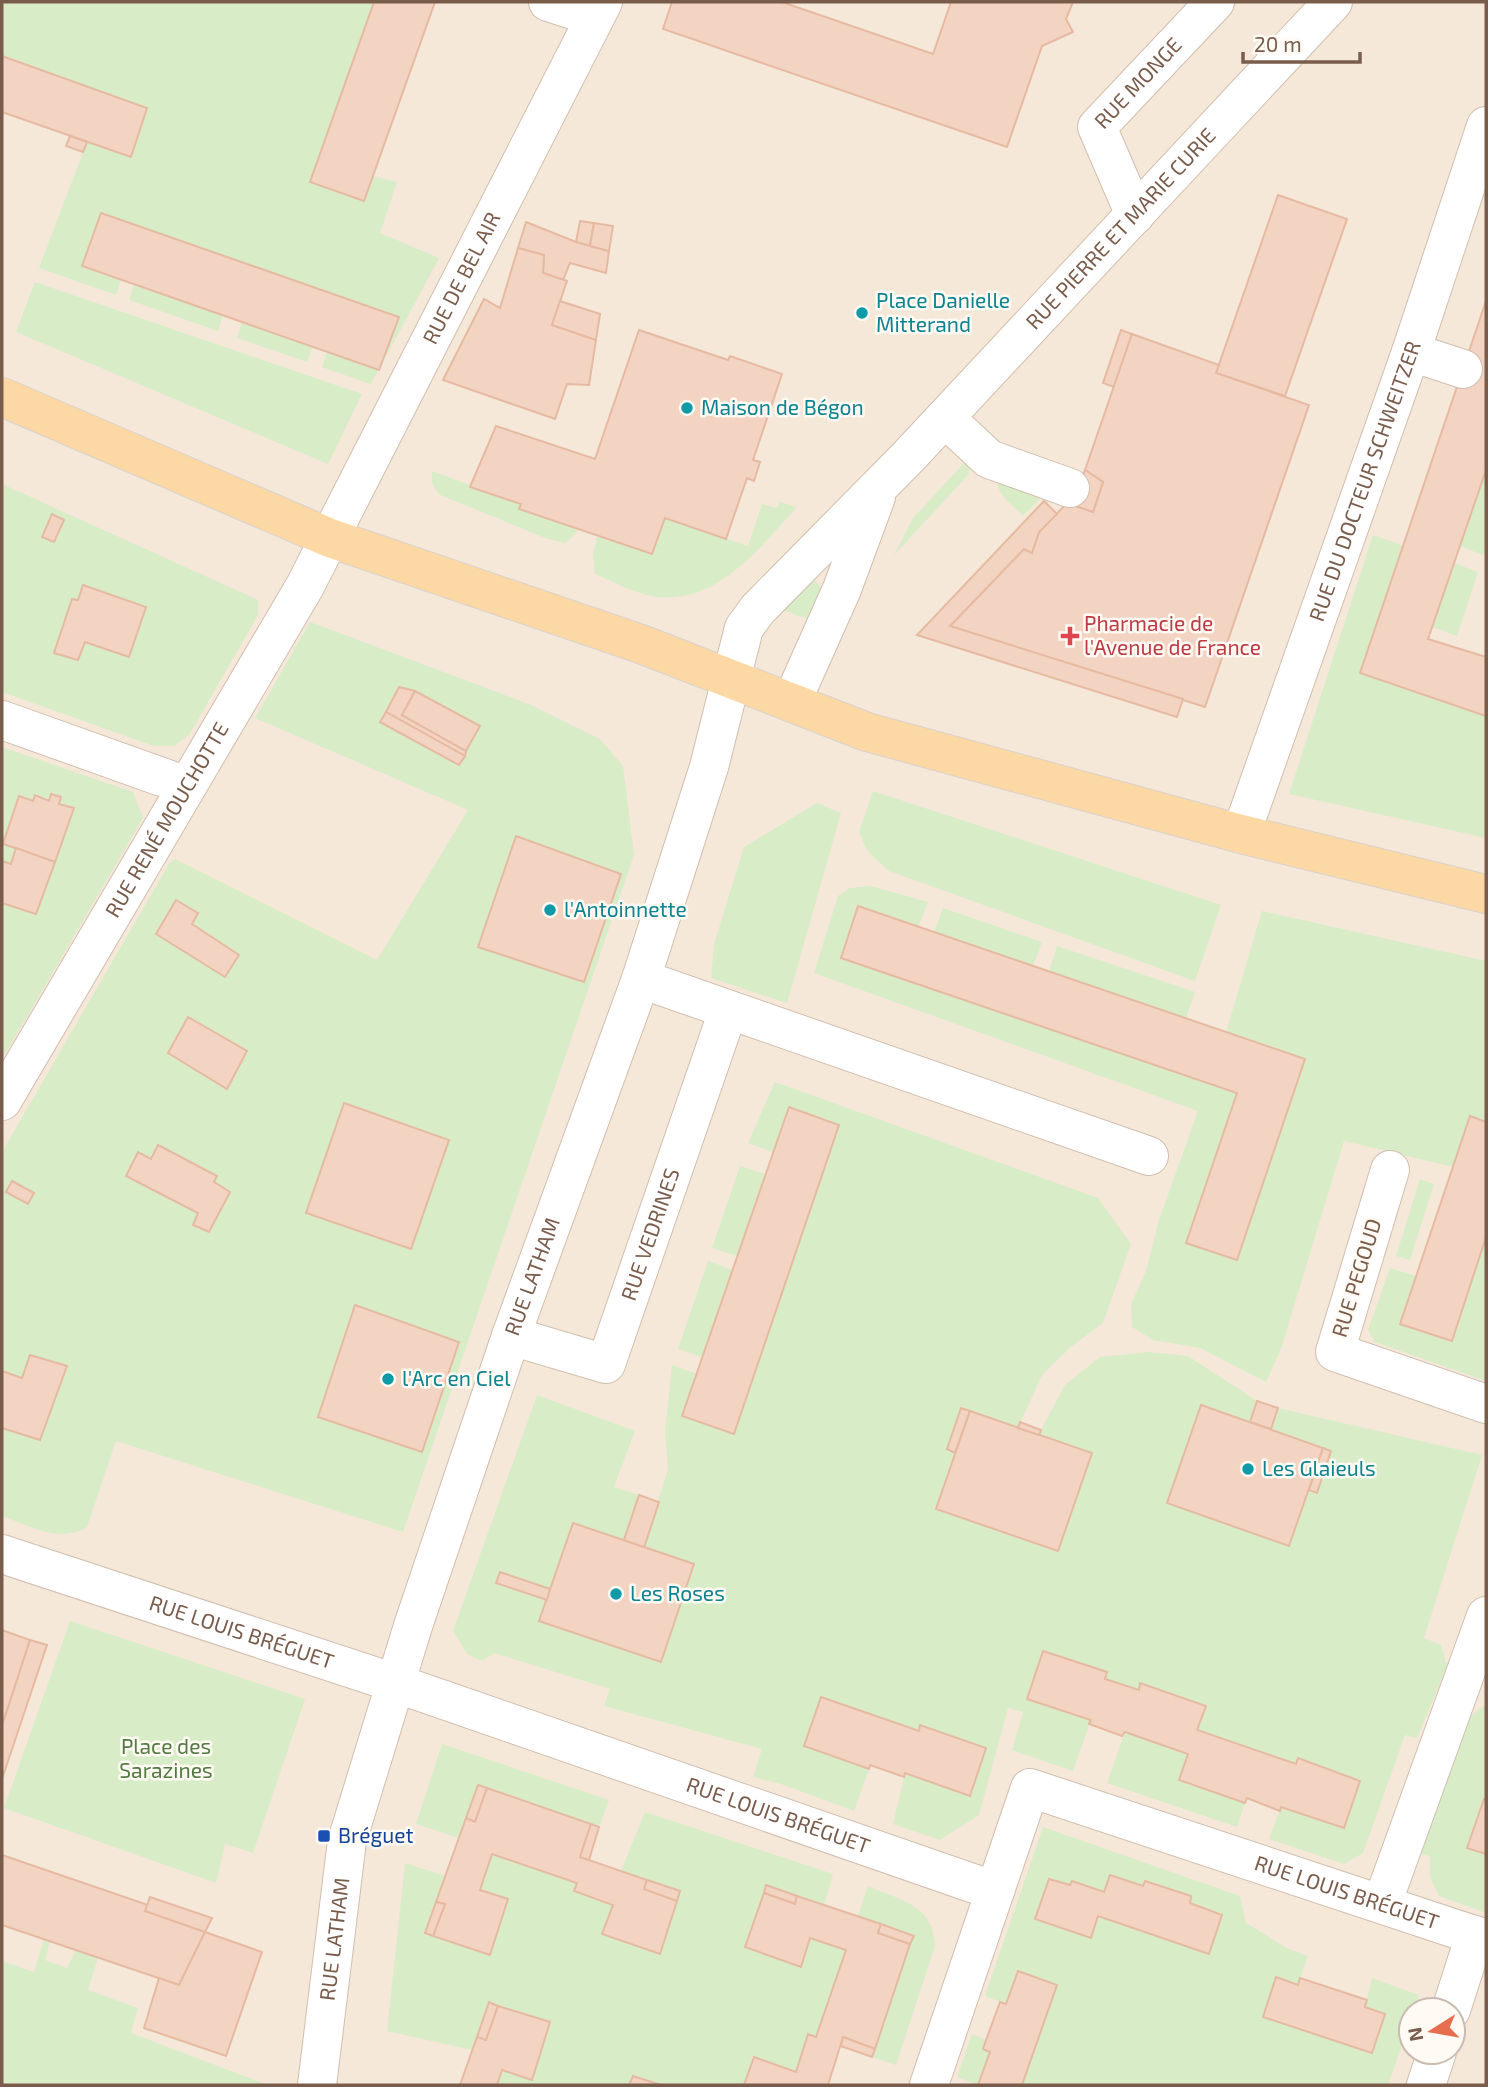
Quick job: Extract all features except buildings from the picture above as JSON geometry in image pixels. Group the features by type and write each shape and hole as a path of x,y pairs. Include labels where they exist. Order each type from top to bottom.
{"main road":[{"path":"2,397 330,538 733,678 898,741 1241,834 1486,894"}],"street":[{"name":"RUE DE BEL AIR","path":"330,538 599,10 548,2"},
{"name":"RUE MONGE","path":"1135,215 1097,127 1215,2"},
{"name":"RUE PIERRE ET MARIE CURIE","path":"733,678 744,628 758,609 945,418 1333,2"},
{"name":"RUE DU DOCTEUR SCHWEITZER","path":"1241,834 1412,352 1486,126"},
{"path":"1412,352 1463,369"},
{"path":"945,418 989,459 1070,488"},
{"name":"RUE PIERRE ET MARIE CURIE","path":"792,701 842,589 880,486"},
{"name":"RUE RENÉ MOUCHOTTE","path":"2,1101 330,538"},
{"name":"RUE LATHAM","path":"317,2085 347,1841 395,1683 511,1336 641,979 709,767 733,678"},
{"path":"2,720 187,786"},
{"path":"641,979 1149,1156"},
{"name":"RUE VEDRINES","path":"511,1336 606,1364 728,1011"},
{"name":"RUE PEGOUD","path":"1390,1170 1335,1352 1486,1404"},
{"name":"RUE LOUIS BRÉGUET","path":"2,1555 395,1683 995,1891 1030,1788 1481,1937"},
{"path":"1382,1904 1476,1678 1486,1616"},
{"path":"929,2085 995,1891"},
{"path":"1457,1996 1481,1937"},
{"path":"1426,2085 1432,2066"}],"shaded area":[{"path":"2,2 1486,2 1486,2085 2,2085"}],"green space":[{"path":"2,2 374,2 310,182 373,176 397,182 380,233 439,258 379,370 399,317 102,213 82,266 121,279 116,295 39,268 87,142 131,157 147,108 2,56"},
{"path":"35,282 362,394 328,464 16,332"},
{"path":"134,284 223,315 218,331 129,300"},
{"path":"242,322 313,347 307,362 237,338"},
{"path":"327,352 379,370 370,384 322,367"},
{"path":"966,461 970,469 968,475 894,555 913,518"},
{"path":"1486,470 1486,547 1483,555 1460,546"},
{"path":"432,471 521,504 520,509 579,529 566,543 545,538 438,494 432,483"},
{"path":"998,474 1047,492 1023,516 1008,502 998,487"},
{"path":"2,484 258,600 258,615 189,735 174,746 154,746 2,692","holes":["72,599 146,607 129,657 85,642 77,660 54,653"]},
{"path":"780,502 797,507 734,571 695,593 674,597 651,596 595,574 593,555 597,536 652,554 665,518 748,546 762,504 777,508"},
{"path":"1373,535 1404,546 1360,673 1486,716 1486,838 1289,794"},
{"path":"1454,563 1478,572 1457,636 1432,627"},
{"path":"813,579 822,588 811,620 779,609"},
{"path":"310,622 531,705 600,739 623,766 634,855 403,1532 116,1441 87,1527 66,1534 45,1532 2,1516 2,1428 40,1440 67,1367 22,1378 2,1371 2,1152 170,862 175,859 377,960 468,810 255,718","holes":["399,688 415,691 480,726 459,765 380,722","176,900 198,913 192,924 239,955 225,977 156,934","188,1017 247,1050 227,1088 168,1053","158,1145 216,1176 214,1182 230,1192 209,1232 193,1225 198,1213 127,1176 151,1159"]},
{"path":"2,747 133,792 143,818 2,1059 2,903 36,914 59,804 51,795 49,801 35,795 33,801 19,796 3,843 16,848 11,864 2,861"},
{"path":"873,791 1221,905 1195,981 889,871 867,851 859,832"},
{"path":"817,803 841,813 787,1003 711,978 714,944 744,847"},
{"path":"871,886 928,902 918,927 858,906 841,958 1237,1093 1186,1243 1237,1260 1305,1059 1226,1032 1262,911 1486,961 1486,1122 1470,1117 1453,1167 1344,1141 1281,1349 1266,1382 1200,1348 1153,1340 1132,1327 1131,1304 1146,1271 1159,1220 1198,1111 814,973 838,896 850,888"},
{"path":"943,908 1042,942 1033,966 934,932"},
{"path":"1057,946 1195,992 1186,1018 1049,971"},
{"path":"775,1082 1098,1198 1131,1244 1103,1323 1072,1346 1042,1375 1018,1428 960,1408 947,1449 955,1453 936,1509 1058,1551 1092,1454 1039,1435 1041,1430 1065,1385 1100,1357 1148,1352 1188,1356 1257,1401 1250,1422 1289,1545 1309,1490 1317,1493 1331,1451 1271,1429 1278,1408 1482,1455 1424,1638 1441,1645 1447,1666 1417,1738 1405,1735 1363,1853 1344,1864 1269,1839 1281,1807 1344,1828 1360,1781 1298,1758 1296,1764 1197,1730 1205,1705 1141,1684 1138,1690 1105,1679 1107,1672 1027,1699 1091,1720 1073,1771 1012,1750 1023,1712 1008,1708 979,1815 940,1840 893,1824 905,1773 970,1796 985,1748 920,1726 919,1731 822,1697 804,1746 869,1769 854,1811 781,1784 753,1777 762,1749 604,1706 610,1689 494,1653 482,1661 467,1654 453,1631 537,1395 635,1431 614,1487 639,1495 624,1540 573,1523 550,1589 500,1572 496,1583 547,1600 539,1621 661,1662 694,1565 644,1548 668,1469 665,1431 672,1365 697,1374 682,1416 734,1434 839,1126 773,1152 748,1143"},
{"path":"740,1166 765,1174 737,1256 712,1248"},
{"path":"1420,1179 1434,1184 1410,1260 1396,1256"},
{"path":"1486,1237 1486,1381 1375,1342 1368,1330 1390,1268 1416,1276 1452,1341"},
{"path":"708,1261 733,1270 702,1357 678,1349"},
{"name":"Place des Sarazines","path":"70,1621 305,1699 253,1853 225,1844 216,1883 4,1808"},
{"path":"1486,1704 1486,1799 1468,1848 1486,1854 1486,1913 1439,1896 1430,1877 1430,1856 1419,1854 1469,1717"},
{"path":"1125,1732 1188,1754 1179,1780 1245,1803 1237,1827 1107,1783"},
{"path":"442,1744 609,1800 599,1827 478,1785 459,1838 416,1824"},
{"path":"645,1812 833,1874 824,1905 766,1886 745,1947 800,1967 810,1938 846,1950 816,2037 808,2035 796,2072 754,2057 744,2085 661,2085 633,2076 629,2085 497,2085 502,2070 532,2080 550,2022 489,2003 472,2050 387,2031 405,1863 446,1876 425,1933 490,1955 508,1900 480,1890 492,1854 577,1883 575,1892 613,1905 603,1934 660,1953 680,1891 621,1871"},
{"path":"1043,1827 1240,1896 1246,1923 1287,1948 1308,1956 1298,1985 1276,1978 1263,2017 1385,2015 1365,2007 1372,1978 1419,1995 1397,1996 1397,2059 1388,2085 1022,2085 1057,1985 1018,1971 1006,2004 985,1996","holes":["1111,1875 1143,1886 1145,1881 1191,1896 1190,1903 1222,1915 1209,1954 1098,1916 1090,1938 1049,1880 1070,1885 1072,1881 1104,1892"]},
{"path":"868,1886 913,1906 922,1913 933,1932 935,1946 896,2065 872,2057 913,1936 858,1916"},
{"path":"44,1939 50,1941 45,1960 67,1968 76,1950 98,1958 88,1990 138,2008 131,2033 268,2085 2,2085 2,1961 34,1972"},
{"path":"972,2034 986,2040 990,2052 978,2085 957,2077"}],"place":[{"name":"Place Danielle Mitterand","path":"862,313"},
{"name":"Maison de Bégon","path":"687,408"},
{"name":"Pharmacie de l'Avenue de France","path":"1070,636"},
{"name":"l'Antoinnette","path":"550,910"},
{"name":"l'Arc en Ciel","path":"388,1379"},
{"name":"Les Glaieuls","path":"1248,1469"},
{"name":"Les Roses","path":"616,1594"},
{"name":"Bréguet","path":"324,1836"}]}
